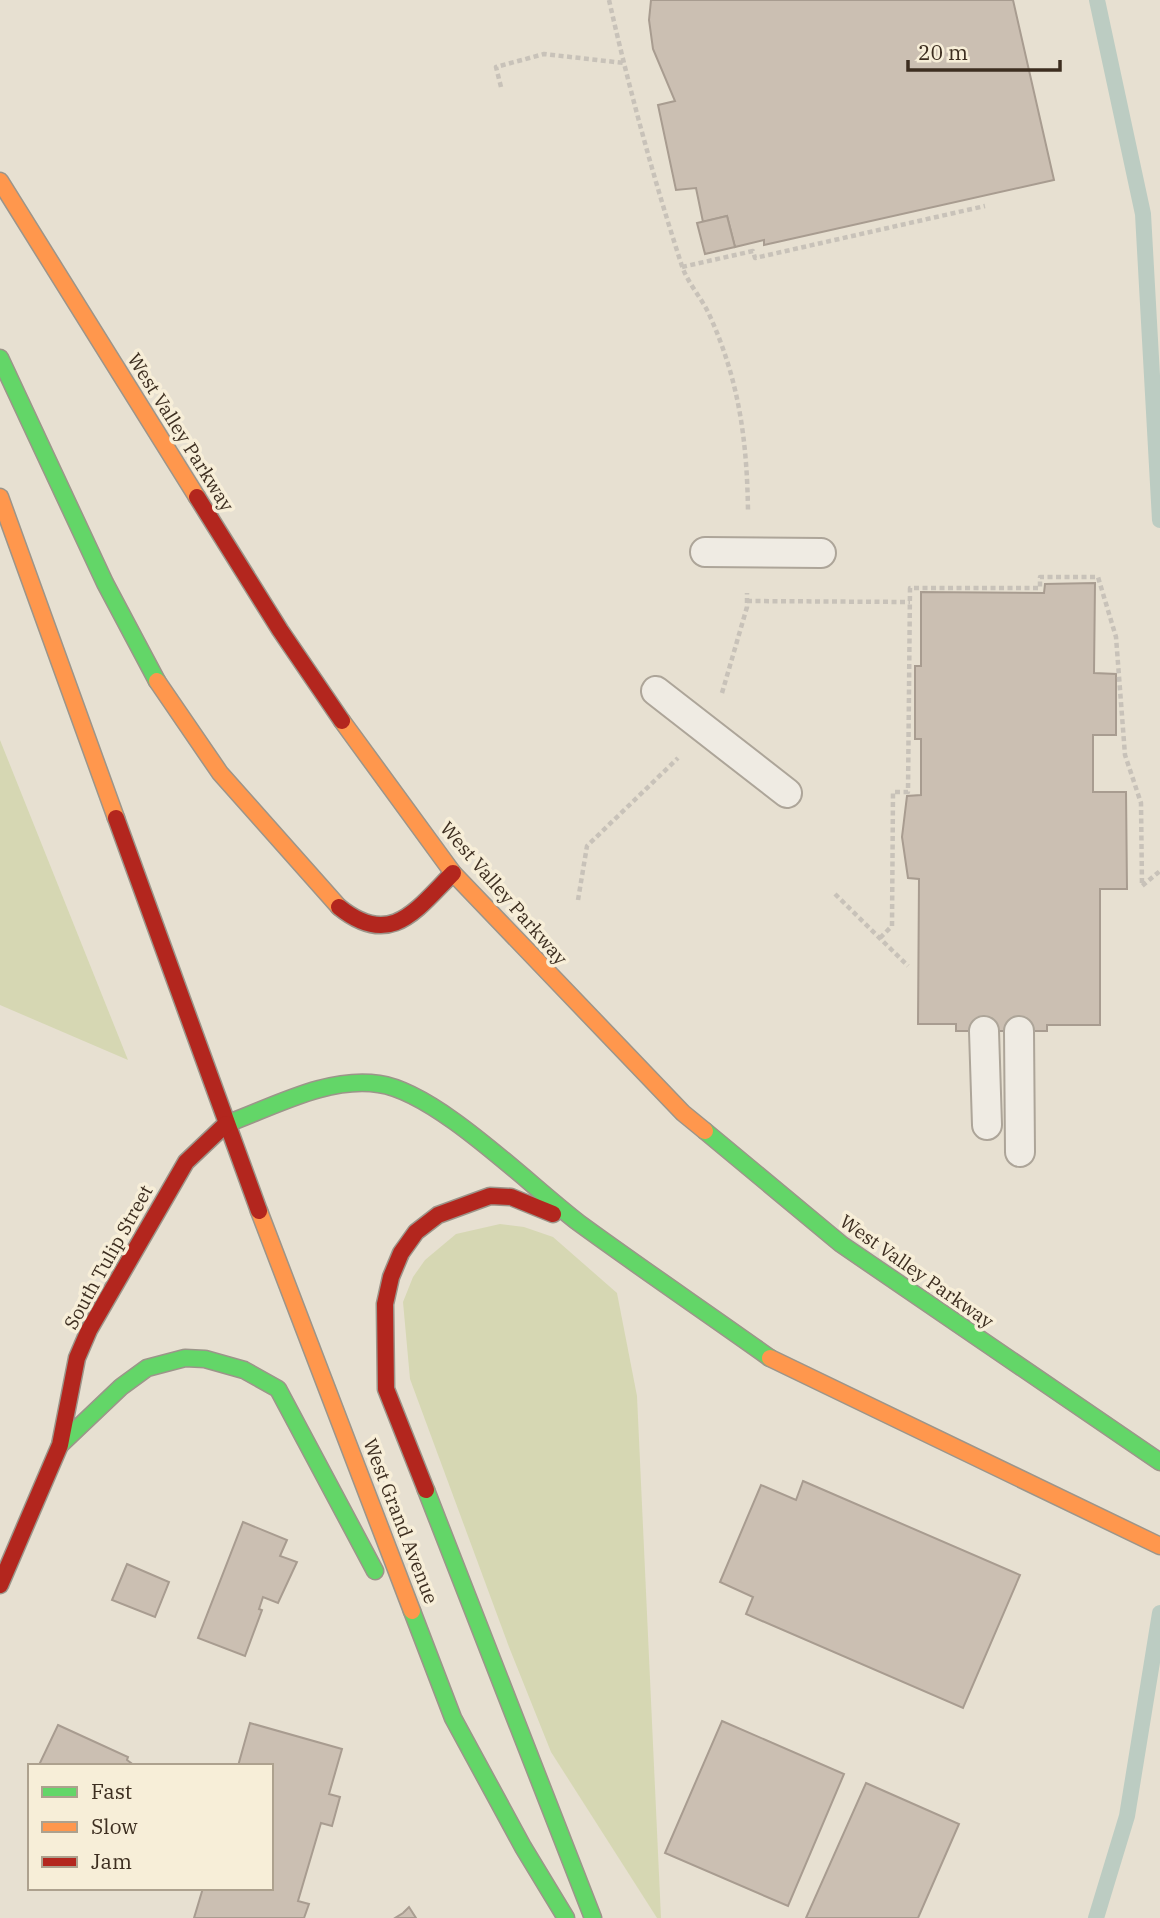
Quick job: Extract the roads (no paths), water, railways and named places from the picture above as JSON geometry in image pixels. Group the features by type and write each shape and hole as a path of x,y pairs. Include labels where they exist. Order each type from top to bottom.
{"main road":[{"name":"West Valley Parkway","path":"0,181 280,630 362,750 453,873 595,1027 683,1113 761,1179 851,1251 1160,1462"},
{"path":"0,358 119,611 177,714 267,829 323,892 360,923 382,928 406,917 453,873"},
{"path":"0,497 226,1124 343,1084 375,1083 411,1093 433,1106 578,1222 772,1359 1160,1546"},
{"name":"South Tulip Street","path":"0,1586 60,1445 77,1358 89,1330 186,1163 226,1124"},
{"name":"West Grand Avenue","path":"226,1124 453,1718 523,1847 566,1918"},
{"path":"578,1222 498,1195 453,1207 414,1231 388,1281 381,1340 386,1389 593,1918"},
{"path":"60,1445 130,1378 171,1358 217,1361 260,1376 278,1389 453,1718"}],"lane":[{"path":"705,552 821,553"},
{"path":"656,691 787,793"},
{"path":"984,1031 987,1125"},
{"path":"1019,1031 1020,1152"}],"waterway":[{"path":"1097,0 1143,214 1160,520"},
{"path":"1096,1918 1127,1816 1160,1613"}]}
